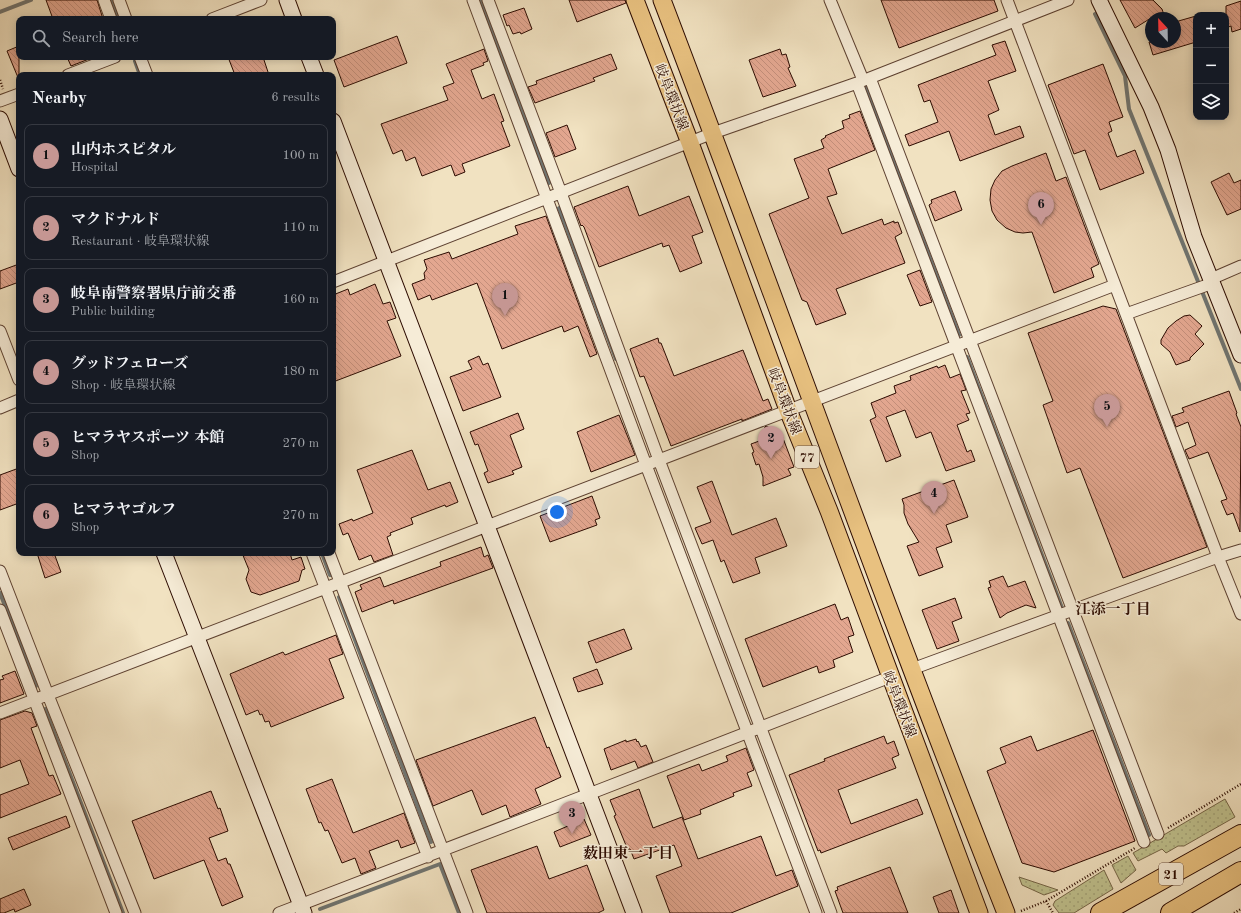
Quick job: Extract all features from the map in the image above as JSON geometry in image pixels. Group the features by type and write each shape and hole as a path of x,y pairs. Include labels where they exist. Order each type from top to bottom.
{"highway":[{"name":"21","path":"1101,913 1241,834"},
{"name":"21","path":"1171,913 1241,872"}],"main road":[{"name":"岐阜環状線","path":"635,0 690,143 788,410 829,511 979,913"},
{"name":"岐阜環状線","path":"662,0 713,133 951,776 1006,913"}],"street":[{"path":"104,0 110,16"},
{"path":"119,0 125,16"},
{"path":"220,16 260,0"},
{"path":"287,0 293,16"},
{"path":"473,0 646,465 816,913"},
{"path":"488,0 659,460 831,913"},
{"path":"830,0 970,341 1158,834"},
{"path":"1007,0 1241,614"},
{"path":"336,281 713,133 863,81 1068,0"},
{"path":"1099,0 1151,107 1168,150 1194,236 1211,283 1241,355"},
{"path":"76,72 107,60"},
{"path":"141,60 146,72"},
{"path":"310,60 315,72"},
{"path":"863,81 956,346 1144,842"},
{"path":"0,101 16,95"},
{"path":"0,119 16,161"},
{"path":"336,129 634,913"},
{"path":"1126,314 1193,291 1211,283 1241,266"},
{"path":"0,713 1115,285"},
{"path":"0,331 16,372"},
{"path":"0,408 16,401"},
{"path":"912,669 1218,557 1241,550"},
{"path":"165,556 303,909"},
{"path":"313,556 428,857"},
{"path":"330,556 467,913"},
{"path":"0,571 135,913"},
{"path":"0,610 116,913"},
{"path":"279,913 303,909 443,851 890,677"}],"path":[{"path":"1158,834 1241,784"},
{"path":"1017,913 1046,901 1144,842"},
{"path":"1046,901 1053,913"},
{"path":"1234,913 1241,909"}],"green space":[{"path":"1225,799 1235,817 1184,846 1178,846 1166,853 1162,849 1138,861 1133,853"},
{"path":"1128,856 1136,870 1121,883 1112,865"},
{"path":"1104,870 1113,889 1074,913 1059,913 1053,905 1055,901"},
{"path":"1019,877 1058,890 1044,895 1022,885"}],"building":[{"path":"46,0 97,0 102,16 52,16"},
{"path":"569,0 625,0 626,3 577,22"},
{"path":"881,0 994,0 998,11 899,48"},
{"path":"1120,0 1153,0 1163,12 1145,12 1145,22 1135,28"},
{"path":"1241,1 1241,29 1232,32 1231,26 1229,27 1229,12 1226,12 1226,6"},
{"path":"524,8 532,29 521,34 520,32 513,34 509,25 507,26 503,15"},
{"path":"1193,17 1193,43 1181,47 1181,20"},
{"path":"397,36 407,63 344,87 334,60"},
{"path":"1005,41 1016,71 988,81 999,110 988,115 995,135 1020,126 1024,137 960,161 949,131 909,146 905,135 938,122 930,100 924,102 918,85 996,55 992,45"},
{"path":"16,47 16,60 19,60 19,72 16,73 7,51"},
{"path":"1151,48 1176,48 1153,55"},
{"path":"484,49 488,61 483,63 484,65 471,70 482,99 494,94 504,121 501,122 510,146 462,164 465,172 455,176 451,165 422,176 415,157 406,161 402,150 393,154 381,124 448,100 443,87 454,83 446,64"},
{"path":"780,49 782,55 786,54 790,67 788,68 796,86 763,97 749,60"},
{"path":"611,54 617,69 593,78 595,81 535,103 528,87 537,84 536,81"},
{"path":"68,60 86,60 71,66"},
{"path":"229,60 264,60 268,72 234,72"},
{"path":"1103,64 1123,117 1109,122 1112,131 1108,133 1117,157 1135,150 1144,173 1100,190 1085,150 1074,154 1048,85"},
{"path":"860,111 875,150 828,169 837,194 827,197 842,234 882,219 884,225 894,221 894,223 898,222 902,233 895,237 905,263 836,289 846,314 816,325 807,302 802,300 769,214 809,198 794,159 824,148 821,140 826,137 825,136 844,128 842,121 850,118 849,115"},
{"path":"567,125 576,149 555,157 546,133"},
{"path":"1046,153 1056,181 1066,177 1099,264 1091,268 1094,277 1054,293 1032,232 1015,232 1006,228 997,220 992,211 990,200 991,189 995,180 1002,171"},
{"path":"1229,173 1234,183 1241,180 1241,209 1227,215 1211,182"},
{"path":"628,186 639,216 689,196 703,232 692,236 702,263 680,272 669,245 663,247 662,243 599,267 584,227 582,225 581,226 574,207"},
{"path":"955,191 962,210 935,221 929,205 932,203 931,200"},
{"path":"546,216 597,354 590,357 578,326 564,332 562,326 502,349 477,283 432,300 430,295 418,300 412,284 425,279 424,273 427,269 424,260 449,252 452,259 518,234 515,226"},
{"path":"16,265 16,283 0,289 0,271"},
{"path":"920,270 932,302 920,306 907,275"},
{"path":"375,284 383,304 390,302 396,318 387,321 401,356 336,381 336,294 348,289 350,295"},
{"path":"1103,306 1116,309 1207,547 1123,578 1080,468 1067,473 1043,405 1053,401 1028,333"},
{"path":"1190,315 1202,326 1195,334 1204,344 1190,358 1190,360 1176,365 1170,352 1161,344 1161,340 1168,328 1176,321 1184,316"},
{"path":"658,338 674,376 743,350 763,401 768,399 772,409 671,446 644,376 640,377 630,349"},
{"path":"479,356 483,365 488,363 501,397 463,411 450,377 472,369 468,361"},
{"path":"945,365 950,378 960,374 966,390 961,391 970,413 966,414 969,420 957,425 967,452 971,450 975,461 946,471 931,432 916,438 905,410 886,417 901,456 886,462 870,420 876,417 871,403 896,393 894,386 911,380 910,376 937,366 938,368"},
{"path":"1229,391 1241,427 1240,532 1233,513 1227,515 1221,501 1227,499 1208,452 1189,459 1185,450 1196,445 1188,422 1176,427 1172,416 1184,412 1182,408"},
{"path":"518,413 524,429 510,435 522,467 512,471 514,474 488,483 484,473 488,471 478,444 475,445 470,432"},
{"path":"619,415 635,455 591,472 577,432"},
{"path":"766,426 781,433 794,467 788,469 791,475 763,486 763,477 759,464 756,465 751,444 762,440"},
{"path":"412,450 428,490 450,482 458,502 446,507 445,505 411,518 413,524 390,533 391,535 387,537 393,555 374,562 371,555 359,560 348,533 343,535 339,524 352,519 353,521 373,513 357,470"},
{"path":"16,469 16,504 0,510 0,475"},
{"path":"954,480 968,517 946,525 952,542 936,548 943,567 919,576 907,546 919,542 908,524 904,513 902,499"},
{"path":"712,481 732,535 776,518 787,546 755,558 760,573 733,583 724,560 721,562 713,540 702,544 695,528 711,522 697,487"},
{"path":"592,496 600,518 595,520 597,525 550,542 540,516"},
{"path":"481,547 484,557 488,555 493,568 394,604 393,600 362,612 355,592 362,589 360,585 380,577 384,587 441,566 440,562"},
{"path":"38,556 55,556 61,572 45,578"},
{"path":"243,556 291,556 292,560 301,557 305,569 302,570 299,581 260,595 251,592 246,579 249,570"},
{"path":"1003,576 1008,587 1025,581 1036,608 1026,605 1007,613 1000,618 988,588 991,587 989,581"},
{"path":"955,598 962,618 952,622 959,641 937,649 922,610"},
{"path":"835,604 841,620 848,617 854,635 848,637 853,652 833,660 835,667 819,673 817,666 763,687 745,639"},
{"path":"624,629 632,649 596,663 588,642"},
{"path":"336,635 343,654 329,659 344,698 271,727 269,721 265,722 262,714 260,715 258,710 246,715 230,674 283,652 285,655"},
{"path":"597,669 603,684 578,692 573,678"},
{"path":"15,671 24,694 0,703 0,680 4,679 2,676"},
{"path":"25,711 32,713 37,726 31,728 49,776 53,775 61,794 0,818 0,795 29,784 20,760 0,768 0,720"},
{"path":"535,717 547,748 549,747 561,777 535,789 541,804 510,817 506,805 482,815 472,790 433,806 416,760"},
{"path":"1093,730 1135,841 1054,872 1022,863 987,771 1006,763 1000,748 1031,736 1037,751"},
{"path":"884,736 887,744 894,741 899,755 892,758 896,768 838,790 851,824 917,799 923,814 821,853 820,850 818,851 789,775 825,761 824,759"},
{"path":"636,739 641,747 646,745 653,762 638,768 635,761 611,770 604,749 626,740 626,742"},
{"path":"746,748 754,770 747,773 752,786 733,793 734,796 700,810 701,814 684,820 667,776 699,764 702,771 728,761 726,756"},
{"path":"332,779 353,833 404,813 415,843 401,848 398,840 369,851 376,868 361,874 355,858 342,863 328,830 325,831 321,822 319,823 306,789"},
{"path":"639,789 653,828 682,817 698,859 761,836 776,876 792,870 798,886 731,913 670,913 656,876 682,866 674,845 634,859 630,849 628,849 625,843 614,816 616,815 610,800"},
{"path":"211,791 218,809 220,808 228,831 209,838 218,861 226,858 228,864 230,864 243,897 222,906 204,860 154,879 132,821"},
{"path":"66,816 70,827 13,850 8,838"},
{"path":"584,819 591,835 560,847 554,832"},
{"path":"537,846 549,879 587,865 604,910 598,913 487,913 471,870"},
{"path":"890,867 908,913 843,913 835,891 838,890 837,887"},
{"path":"24,889 31,905 15,912 14,909 0,913 0,899"},
{"path":"951,890 959,913 939,913 933,897"}],"waterway":[{"path":"0,12 31,0"},
{"path":"112,0 118,16"},
{"path":"480,0 549,183"},
{"path":"1095,14 1125,76 1129,109 1241,389"},
{"path":"135,61 139,72"},
{"path":"865,87 959,335"},
{"path":"559,208 616,359"},
{"path":"967,357 1062,608"},
{"path":"323,556 330,575"},
{"path":"0,593 36,686"},
{"path":"339,597 431,842"},
{"path":"1068,623 1149,835"},
{"path":"45,709 123,913"},
{"path":"320,909 440,864 459,913"}],"place":[{"name":"ヒマラヤゴルフ","path":"1041,225"},
{"name":"山内ホスピタル","path":"505,316"},
{"name":"ヒマラヤスポーツ 本館","path":"1107,427"},
{"name":"マクドナルド","path":"771,459"},
{"name":"グッドフェローズ","path":"934,514"},
{"name":"岐阜南警察署県庁前交番","path":"572,834"}],"district":[{"name":"江添一丁目","path":"1113,609"},
{"name":"薮田東一丁目","path":"628,853"}]}
